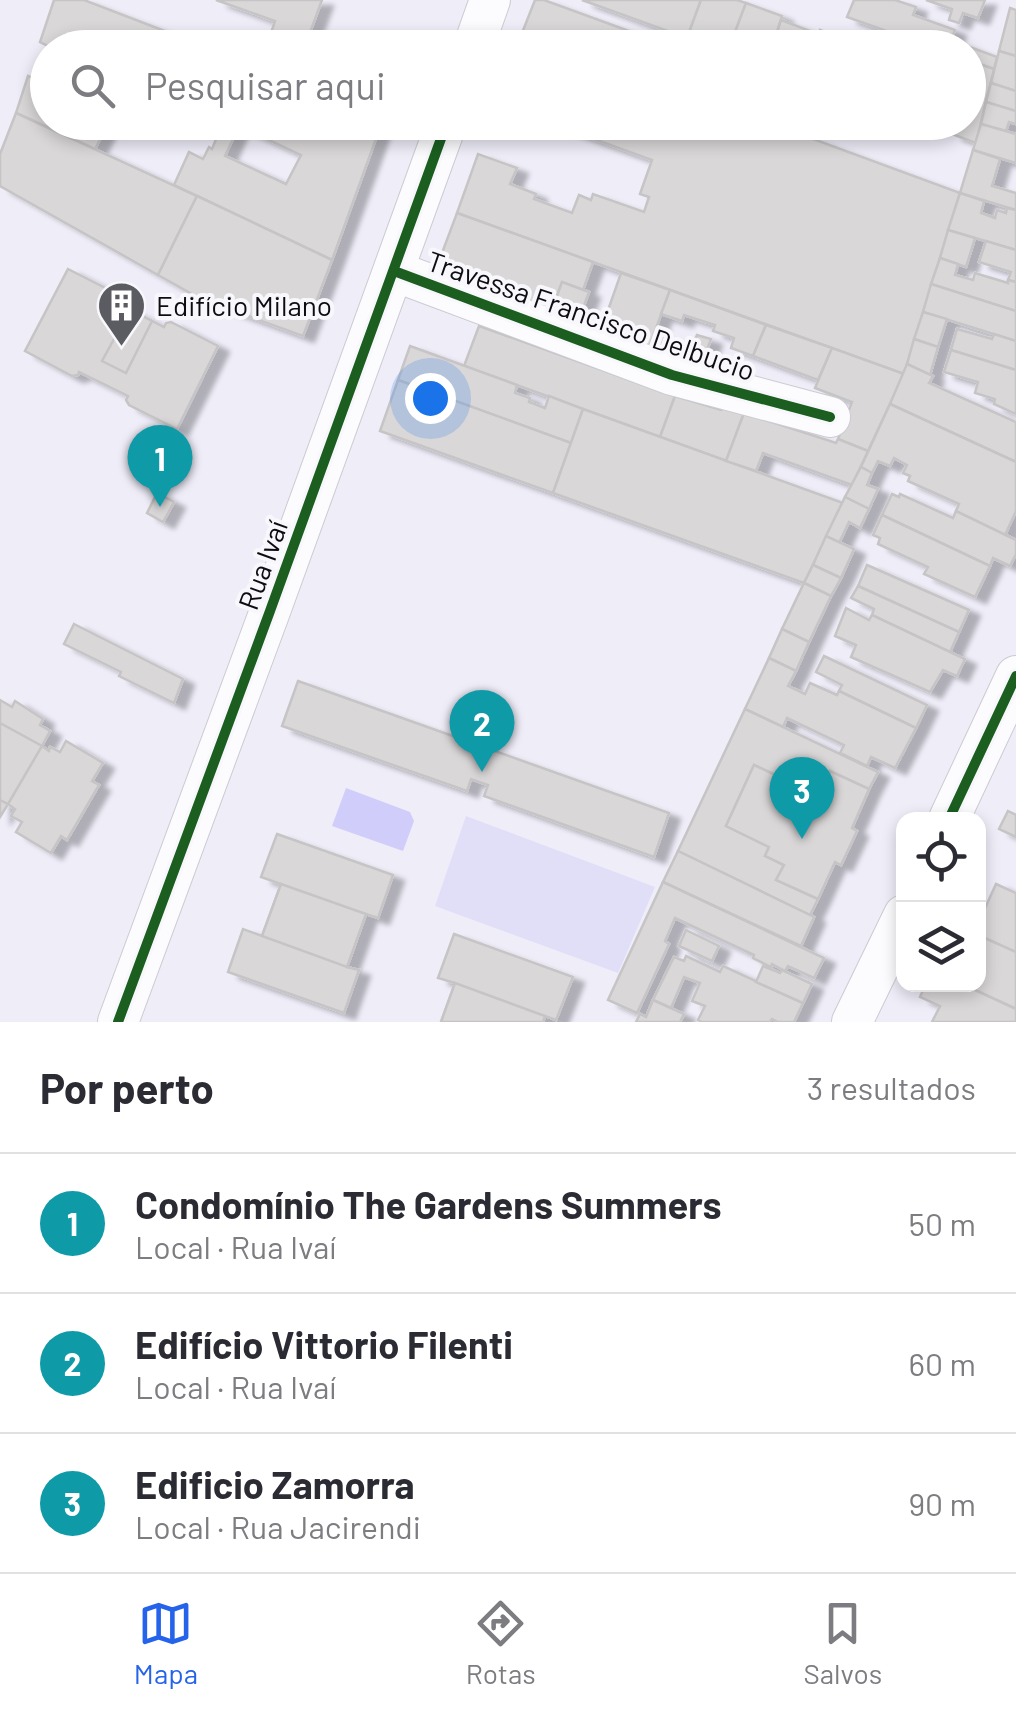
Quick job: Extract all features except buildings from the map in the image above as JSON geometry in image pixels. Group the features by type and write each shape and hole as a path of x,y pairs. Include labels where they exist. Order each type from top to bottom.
{"street":[{"path":"479,30 490,0"},
{"name":"Rua Ivaí","path":"118,1022 440,140"},
{"name":"Travessa Francisco Delbucio","path":"394,271 672,375 830,417"},
{"path":"953,812 1016,676"},
{"path":"852,1022 896,931"}],"shaded area":[{"path":"346,788 410,812 414,821 403,851 332,826"},
{"path":"466,816 655,887 618,973 435,906"}],"cycle path":[{"path":"118,1022 440,140"},
{"path":"394,271 672,375 830,417"},
{"path":"952,812 1016,676"}],"place":[{"name":"Edifício Milano","path":"121,348"},
{"name":"Condomínio The Gardens Summers","path":"160,507"},
{"name":"Edifício Vittorio Filenti","path":"482,772"},
{"name":"Edificio Zamorra","path":"802,839"}]}
